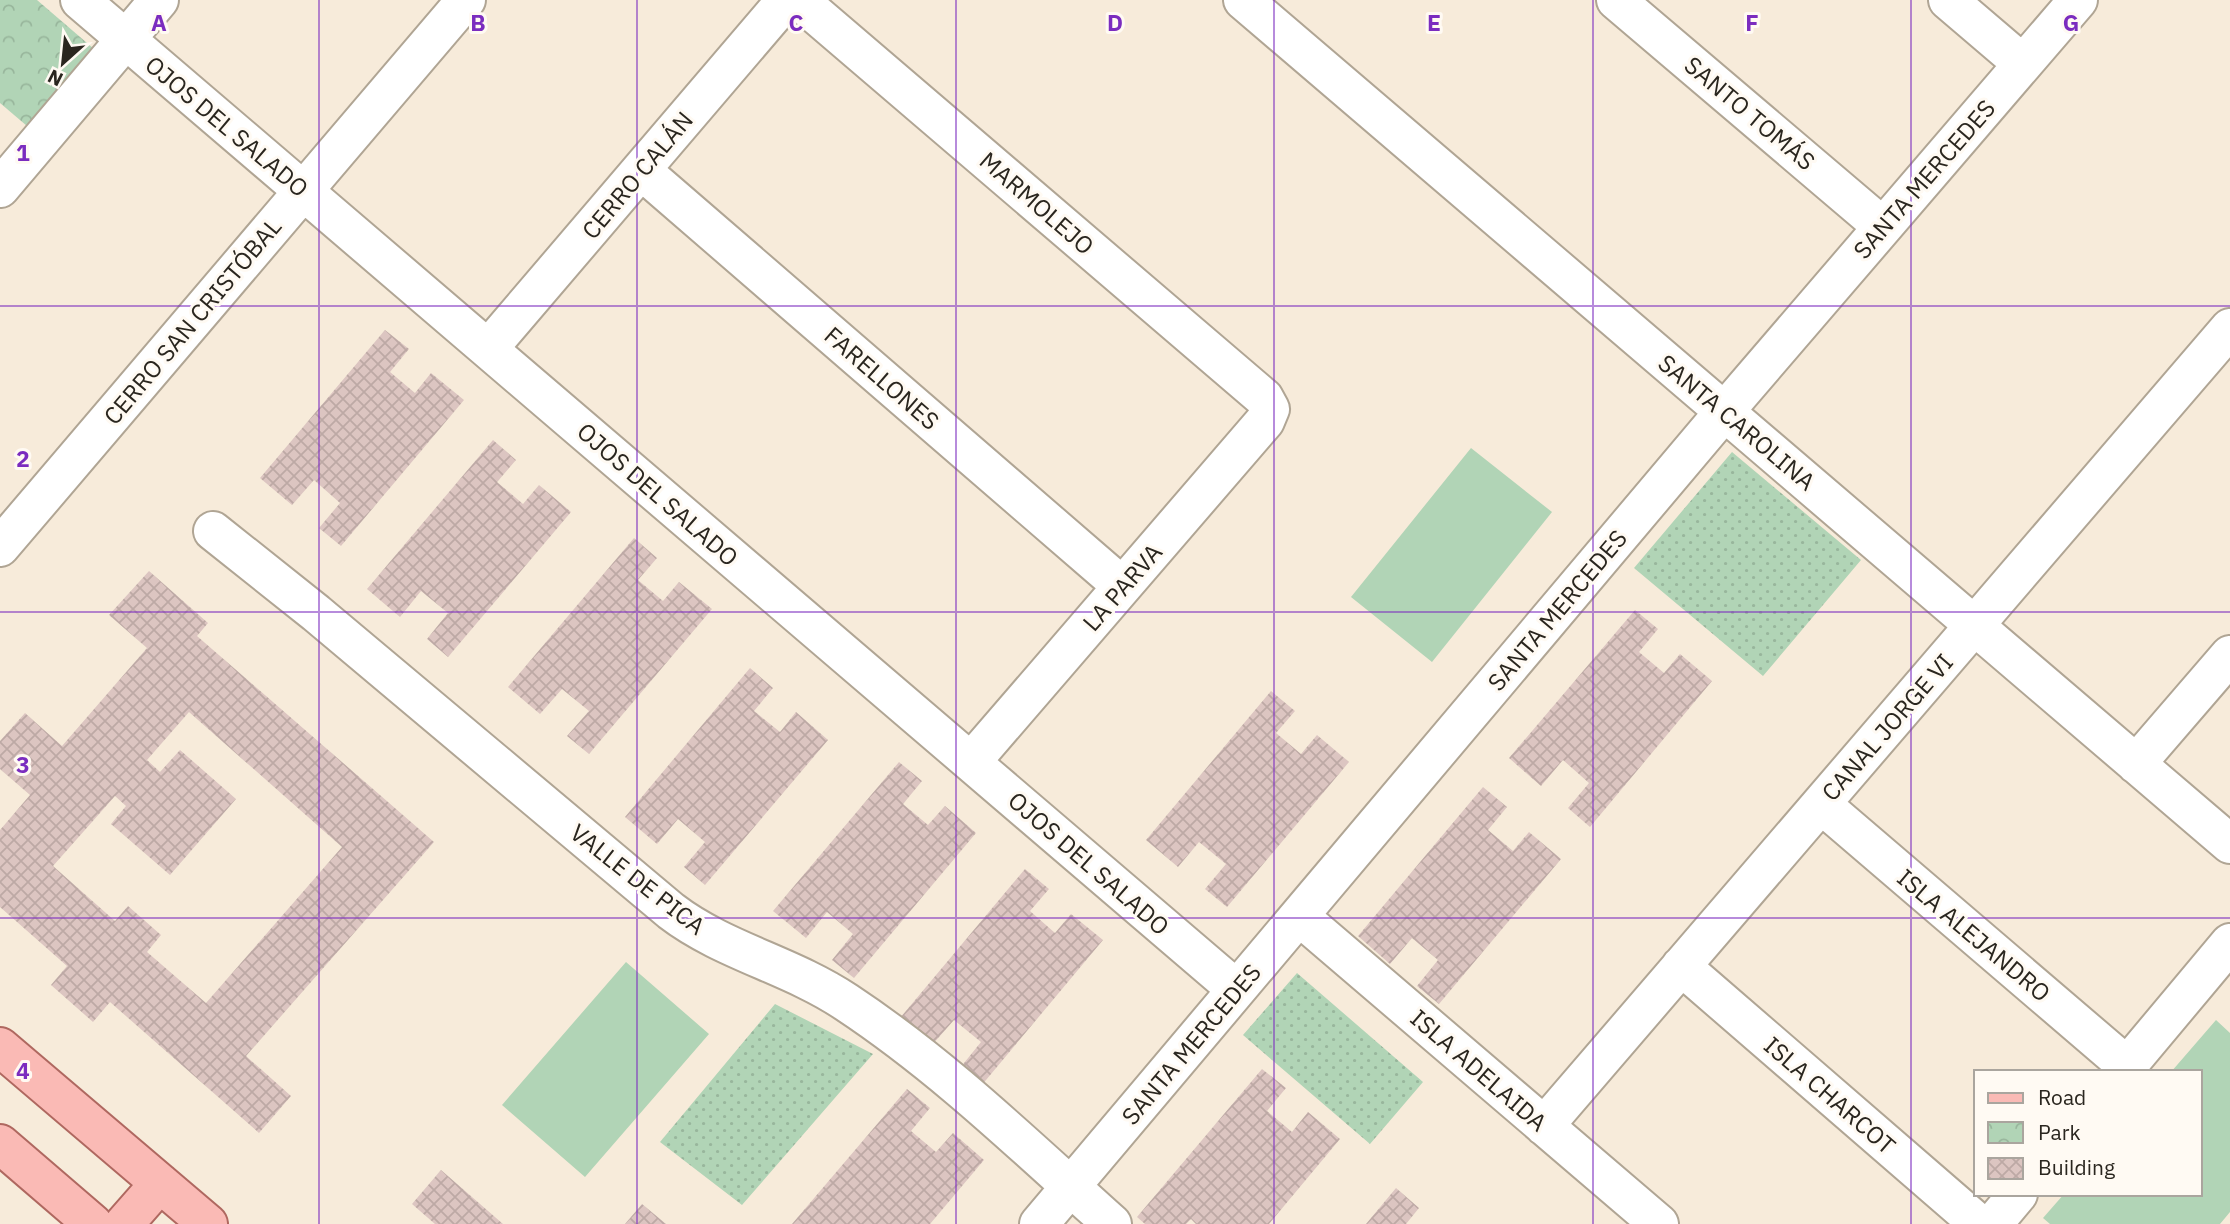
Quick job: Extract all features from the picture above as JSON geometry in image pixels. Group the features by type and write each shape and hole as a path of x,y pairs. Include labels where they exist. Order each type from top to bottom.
{"main road":[{"path":"0,1047 208,1224"},
{"path":"0,1144 93,1224"},
{"path":"124,1224 160,1183"}],"street":[{"name":"OJOS DEL SALADO","path":"80,0 1237,989"},
{"path":"0,188 159,0"},
{"name":"CERRO SAN CRISTÓBAL","path":"0,547 466,0"},
{"name":"CERRO CALÁN","path":"488,349 786,0"},
{"name":"MARMOLEJO","path":"799,0 1254,389 1269,403 1270,409"},
{"name":"SANTA CAROLINA","path":"1243,0 2230,844"},
{"name":"SANTO TOMÁS","path":"1616,0 1883,227"},
{"path":"1948,0 2023,64"},
{"name":"SANTA MERCEDES","path":"1039,1224 1724,412 2078,0"},
{"name":"FARELLONES","path":"641,170 1122,586"},
{"name":"CANAL JORGE VI","path":"1544,1126 2230,328"},
{"name":"LA PARVA","path":"971,762 1265,421 1270,409"},
{"name":"VALLE DE PICA","path":"213,531 316,613 678,917 715,938 797,973 866,1015 942,1070 1112,1224"},
{"path":"2136,764 2230,655"},
{"name":"ISLA ALEJANDRO","path":"1821,804 2124,1069"},
{"name":"ISLA ADELAIDA","path":"1299,916 1659,1224"},
{"path":"2124,1069 2230,943"},
{"name":"ISLA CHARCOT","path":"1682,966 1979,1224"},
{"path":"1993,1224 2016,1196"}],"green space":[{"path":"0,0 37,0 94,49 27,126 0,103"},
{"path":"1471,448 1552,512 1432,662 1351,597"},
{"path":"1732,452 1861,560 1763,676 1634,568"},
{"path":"626,962 709,1034 585,1177 502,1105"},
{"path":"1297,973 1423,1082 1370,1144 1243,1035"},
{"path":"775,1004 873,1054 742,1205 660,1142"},
{"path":"2216,1020 2230,1033 2230,1212 2220,1224 2050,1224 2043,1218 2062,1196 2202,1196 2202,1070 2173,1070"}],"building":[{"path":"385,330 409,349 390,372 415,393 431,373 464,400 341,546 319,528 340,503 314,480 292,505 260,478"},
{"path":"493,440 516,460 497,482 523,504 539,485 571,512 448,657 427,639 448,613 421,591 400,617 367,589"},
{"path":"634,538 657,558 638,580 663,601 679,582 712,609 589,754 567,736 589,711 562,689 540,714 508,687"},
{"path":"149,571 208,623 197,636 434,842 246,1056 291,1096 259,1133 110,1002 93,1022 51,985 67,966 0,907 0,830 30,795 0,769 0,741 25,713 62,746 147,648 109,615","holes":["189,712 342,847 206,1003 147,952 161,935 128,906 115,921 53,866 115,796 126,806 111,824 170,875 236,799 180,750 160,772 147,760"]},
{"path":"1635,610 1658,629 1639,652 1664,673 1680,654 1712,681 1590,827 1568,808 1589,783 1563,760 1541,786 1509,758"},
{"path":"750,668 773,688 754,711 780,732 796,712 828,740 705,885 684,867 705,842 678,819 657,844 625,817"},
{"path":"1271,691 1295,711 1276,733 1301,754 1317,735 1349,762 1227,907 1205,889 1226,864 1199,842 1178,867 1146,840"},
{"path":"899,762 922,781 903,804 928,825 945,806 976,833 854,978 832,960 853,934 827,912 806,938 773,911"},
{"path":"1483,787 1507,807 1488,830 1513,851 1529,832 1561,859 1439,1004 1417,986 1438,960 1412,938 1390,964 1358,936"},
{"path":"1025,869 1049,889 1030,911 1055,933 1071,914 1103,940 981,1086 960,1068 981,1042 954,1020 932,1045 900,1018"},
{"path":"1262,1069 1286,1088 1267,1111 1292,1132 1308,1112 1340,1139 1269,1224 1196,1224 1191,1219 1186,1224 1145,1224 1137,1217"},
{"path":"907,1089 930,1108 911,1131 936,1152 953,1133 984,1160 930,1224 792,1224"},
{"path":"441,1170 503,1224 435,1224 412,1204"},
{"path":"1396,1188 1419,1208 1406,1224 1366,1224"},
{"path":"642,1204 666,1224 625,1224"}]}
